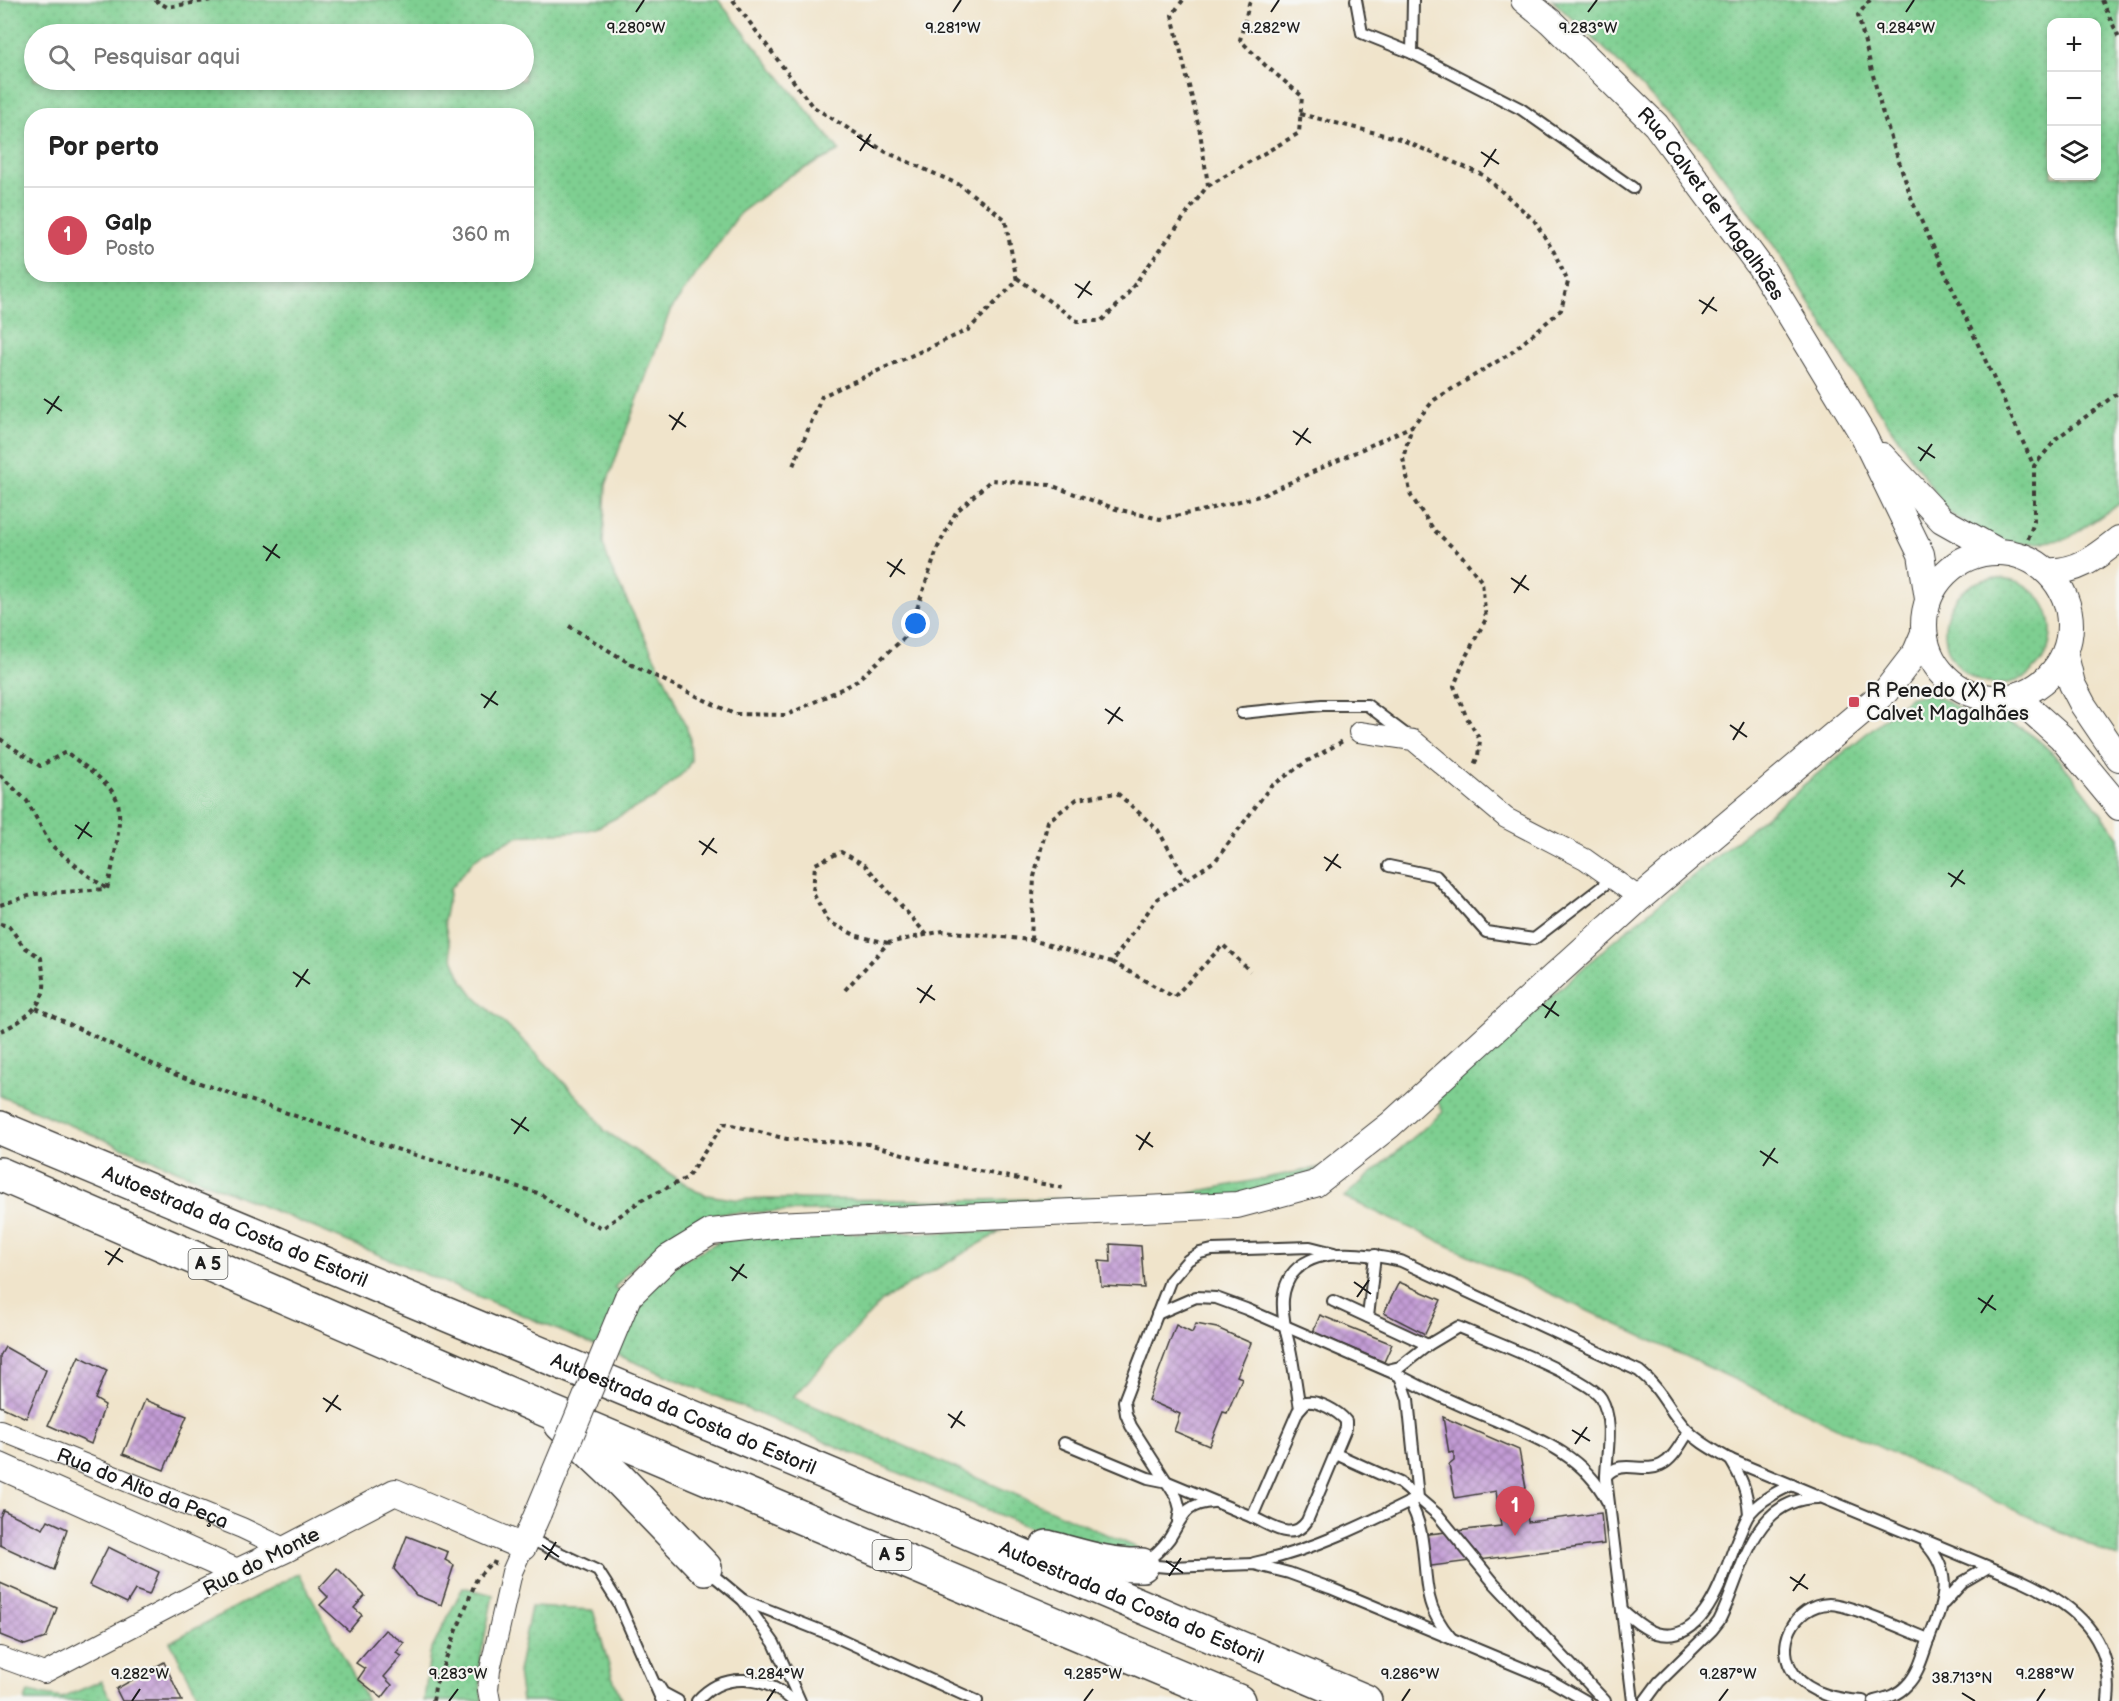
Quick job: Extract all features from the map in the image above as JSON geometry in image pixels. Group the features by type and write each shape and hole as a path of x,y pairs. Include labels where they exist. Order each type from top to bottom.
{"highway":[{"name":"Autoestrada da Costa do Estoril","path":"0,1128 934,1518 1365,1701"},
{"name":"A 5","path":"0,1174 546,1410 1238,1701"},
{"path":"546,1410 608,1468 705,1568"},
{"path":"934,1518 1082,1557 1142,1565"}],"street":[{"name":"Rua Calvet de Magalhães","path":"1524,0 1551,22 1656,125 1764,272 1863,435 1921,554 1928,599"},
{"name":"Rua Calvet de Magalhães","path":"1863,435 1942,520 2011,554"},
{"path":"2047,571 2060,586 2068,604 2071,621 2070,638 2065,655 2053,674 2036,688 2016,697 1998,699 1980,697 1964,691 1949,681 1937,667 1928,651 1924,633 1924,616 1928,599 1940,579 1956,564 1977,555 2011,554 2047,571 2063,572 2084,564 2111,545"},
{"path":"2068,604 2085,571 2111,545"},
{"path":"490,1701 488,1690 490,1670 512,1572 628,1297 668,1258 711,1232 774,1225 1237,1205 1315,1184 1390,1125 1640,898 1886,691 1916,652 1924,633"},
{"path":"2065,655 2072,684 2083,705 2119,758"},
{"path":"1886,691 1904,682 1929,678 1949,681"},
{"path":"2016,697 2061,737 2119,807"},
{"path":"1359,732 1413,740 1506,818 1585,859 1640,898"},
{"name":"Rua do Alto da Peça","path":"0,1430 242,1528 286,1549"},
{"name":"Rua do Alto da Peça","path":"0,1466 237,1572"},
{"name":"Rua do Monte","path":"0,1657 44,1673 395,1492 525,1543"}],"lane":[{"path":"1356,0 1362,33 1412,53 1521,109 1633,188"},
{"path":"1412,53 1413,0"},
{"path":"1242,713 1322,705 1367,705 1413,740"},
{"path":"1389,866 1436,876 1486,932 1534,939 1612,879"},
{"path":"1178,1521 1178,1504 1168,1482 1131,1426 1124,1406 1129,1384 1167,1286 1174,1274 1188,1260 1200,1253 1218,1250 1310,1247 1337,1254"},
{"path":"1300,1408 1289,1345 1283,1325 1283,1296 1294,1272 1312,1259 1337,1254 1375,1255 1411,1265 1630,1366 1656,1386 1689,1432 1730,1459 2044,1591 2066,1605 2086,1624 2103,1652 2109,1677 2108,1701"},
{"path":"1368,1317 1375,1255"},
{"path":"1156,1314 1196,1297 1205,1297 1228,1302 1283,1325 1562,1451 1575,1461 1597,1485 1610,1507"},
{"path":"1333,1301 1428,1345"},
{"path":"1387,1370 1400,1367 1428,1345 1458,1327 1581,1381 1601,1397 1608,1421 1610,1446 1606,1476 1633,1701"},
{"path":"1400,1376 1408,1399 1413,1500 1429,1599 1438,1620 1451,1638"},
{"path":"1064,1443 1148,1478 1168,1482 1213,1502 1283,1530 1292,1532 1299,1531 1311,1512 1346,1428 1346,1421 1343,1417 1313,1402 1306,1402 1300,1408 1252,1517"},
{"path":"1606,1476 1614,1468 1645,1468 1662,1465 1673,1455 1689,1432"},
{"path":"1336,1454 1400,1483 1413,1500 1438,1515 1494,1583 1605,1701"},
{"path":"1622,1610 1643,1627 1656,1633 1677,1633 1695,1624 1709,1606 1749,1514 1748,1494 1730,1459"},
{"path":"1749,1514 1792,1485"},
{"path":"1645,1701 1659,1682 1719,1621 1762,1525 1786,1506 1810,1498 1822,1498"},
{"path":"1246,1564 1292,1552 1381,1517 1413,1500"},
{"path":"1142,1565 1164,1545 1178,1521 1191,1508 1201,1503 1213,1502"},
{"path":"1874,1701 1893,1696 1907,1685 1916,1672 1942,1606 1945,1590 1941,1568 1934,1553 1923,1540"},
{"path":"525,1543 598,1571 619,1604 662,1701"},
{"path":"1142,1565 1178,1567 1246,1564 1301,1576 1556,1683 1586,1701"},
{"path":"705,1568 743,1599 774,1643 800,1701"},
{"path":"1942,1606 1964,1582 1987,1568"},
{"path":"743,1599 834,1636 977,1701"},
{"path":"1863,1701 1830,1696 1807,1685 1795,1675 1788,1660 1787,1638 1790,1629 1800,1616 1823,1604 1842,1606 1929,1639"},
{"path":"649,1673 663,1693 678,1701"},
{"path":"697,1701 711,1688 738,1679 770,1685 793,1701"}],"path":[{"path":"155,0 167,7 211,0"},
{"path":"733,0 812,106 886,152 960,185 1005,219 1017,278 1017,282 968,330 822,396 793,466"},
{"path":"1183,0 1172,15 1200,132 1208,187"},
{"path":"1017,278 1077,321 1101,321 1123,300 1208,187 1299,133 1302,96 1240,40 1250,0"},
{"path":"1870,0 1858,15 1882,111 1913,203 2034,466 2034,522 2011,554"},
{"path":"2102,0 2119,38"},
{"path":"1300,114 1400,139 1483,175 1533,220 1554,252 1568,282 1561,310 1511,353 1434,400 1412,426 1403,458 1411,496 1434,530 1462,556 1482,582 1486,619 1466,656 1454,686 1466,716 1480,740 1478,756 1465,783"},
{"path":"2034,466 2056,438 2119,392"},
{"path":"569,626 633,666 734,714 787,715 854,683 903,639 918,606 938,548 956,512 991,480 1050,485 1116,509 1160,519 1263,495 1412,426"},
{"path":"1112,962 1157,899 1216,860 1270,787 1306,762 1359,732"},
{"path":"0,739 40,766 66,752 102,780 118,801 118,832 114,863 107,889"},
{"path":"0,775 27,801 51,845 107,889"},
{"path":"1031,940 1034,878 1048,821 1077,798 1117,793 1158,830 1186,879"},
{"path":"927,934 865,865 842,852 815,864 813,892 829,922 857,936 888,943 943,931 1031,940 1112,962 1174,997 1223,945 1250,972"},
{"path":"0,905 35,894 107,889"},
{"path":"0,924 9,926 23,946 41,958 44,988 36,1008 11,1027 0,1031"},
{"path":"845,990 888,943"},
{"path":"36,1008 171,1073 348,1134 541,1194 562,1210 603,1228 640,1201 687,1178 724,1123 787,1139 868,1144 920,1159 1063,1188"},
{"path":"433,1701 435,1688 477,1578 492,1562 512,1572"}],"green space":[{"path":"0,0 718,0 840,151 791,175 740,213 670,311 606,485 603,544 610,566 669,687 690,737 691,761 685,771 655,798 596,828 519,836 485,852 474,860 450,889 444,921 452,956 461,978 475,997 528,1045 591,1111 605,1131 696,1191 707,1195 733,1199 971,1200 1169,1197 1322,1167 1280,1189 1256,1196 1051,1206 721,1213 691,1225 641,1259 614,1288 640,1300 681,1261 720,1241 766,1234 1000,1232 883,1300 793,1397 1140,1549 1127,1555 1064,1542 0,1096"},
{"path":"1552,0 2119,0 2119,504 2067,539 2037,543 2018,544 1989,537 1950,514 1854,374 1777,250 1710,158 1610,54"},
{"path":"1998,578 2018,582 2035,594 2047,611 2051,631 2047,651 2035,668 2018,680 1998,684 1978,680 1961,668 1949,651 1945,631 1949,611 1961,594 1978,582"},
{"path":"1928,694 1973,716 2012,724 2032,735 2072,776 2119,837 2119,1559 1344,1197 1443,1112 1437,1099 1610,944 1911,697"},
{"path":"299,1573 367,1701 201,1701 170,1642"},
{"path":"463,1587 493,1595 479,1666 482,1701 424,1701 430,1653"},
{"path":"531,1607 593,1610 612,1676 622,1701 522,1701 518,1672"},
{"path":"101,1681 112,1701 25,1701 28,1692 62,1698"}],"building":[{"path":"1110,1244 1141,1246 1144,1288 1101,1286 1099,1261 1111,1262"},
{"path":"1399,1282 1441,1300 1425,1334 1384,1313"},
{"path":"1320,1315 1392,1344 1384,1362 1313,1332"},
{"path":"1196,1324 1217,1328 1251,1343 1237,1376 1242,1378 1227,1413 1223,1412 1209,1446 1174,1431 1180,1414 1148,1400 1176,1325 1192,1333"},
{"path":"5,1347 46,1370 26,1418 0,1406 0,1356"},
{"path":"79,1356 107,1370 95,1399 105,1405 91,1444 48,1425"},
{"path":"145,1400 187,1416 164,1470 123,1454"},
{"path":"1443,1417 1519,1450 1526,1488 1523,1488 1528,1522 1601,1513 1604,1544 1424,1567 1420,1535 1501,1526 1496,1491 1455,1498 1449,1465 1454,1461 1454,1452 1449,1453"},
{"path":"3,1510 43,1529 48,1520 67,1529 54,1570 0,1545 0,1517"},
{"path":"407,1536 448,1552 445,1560 454,1565 441,1605 416,1595 394,1569"},
{"path":"108,1547 159,1572 149,1595 135,1590 127,1603 89,1585"},
{"path":"337,1568 365,1596 354,1608 362,1615 349,1631 320,1605 328,1597 319,1588"},
{"path":"0,1583 57,1608 46,1638 25,1645 0,1635"},
{"path":"385,1630 404,1643 396,1653 402,1656 384,1677 392,1685 382,1698 358,1679 365,1669 356,1663"},
{"path":"164,1662 182,1701 122,1701 116,1689"}],"place":[{"name":"R Penedo (X) R Calvet Magalhães","path":"1854,702"},
{"name":"Galp","path":"1515,1536"}]}
